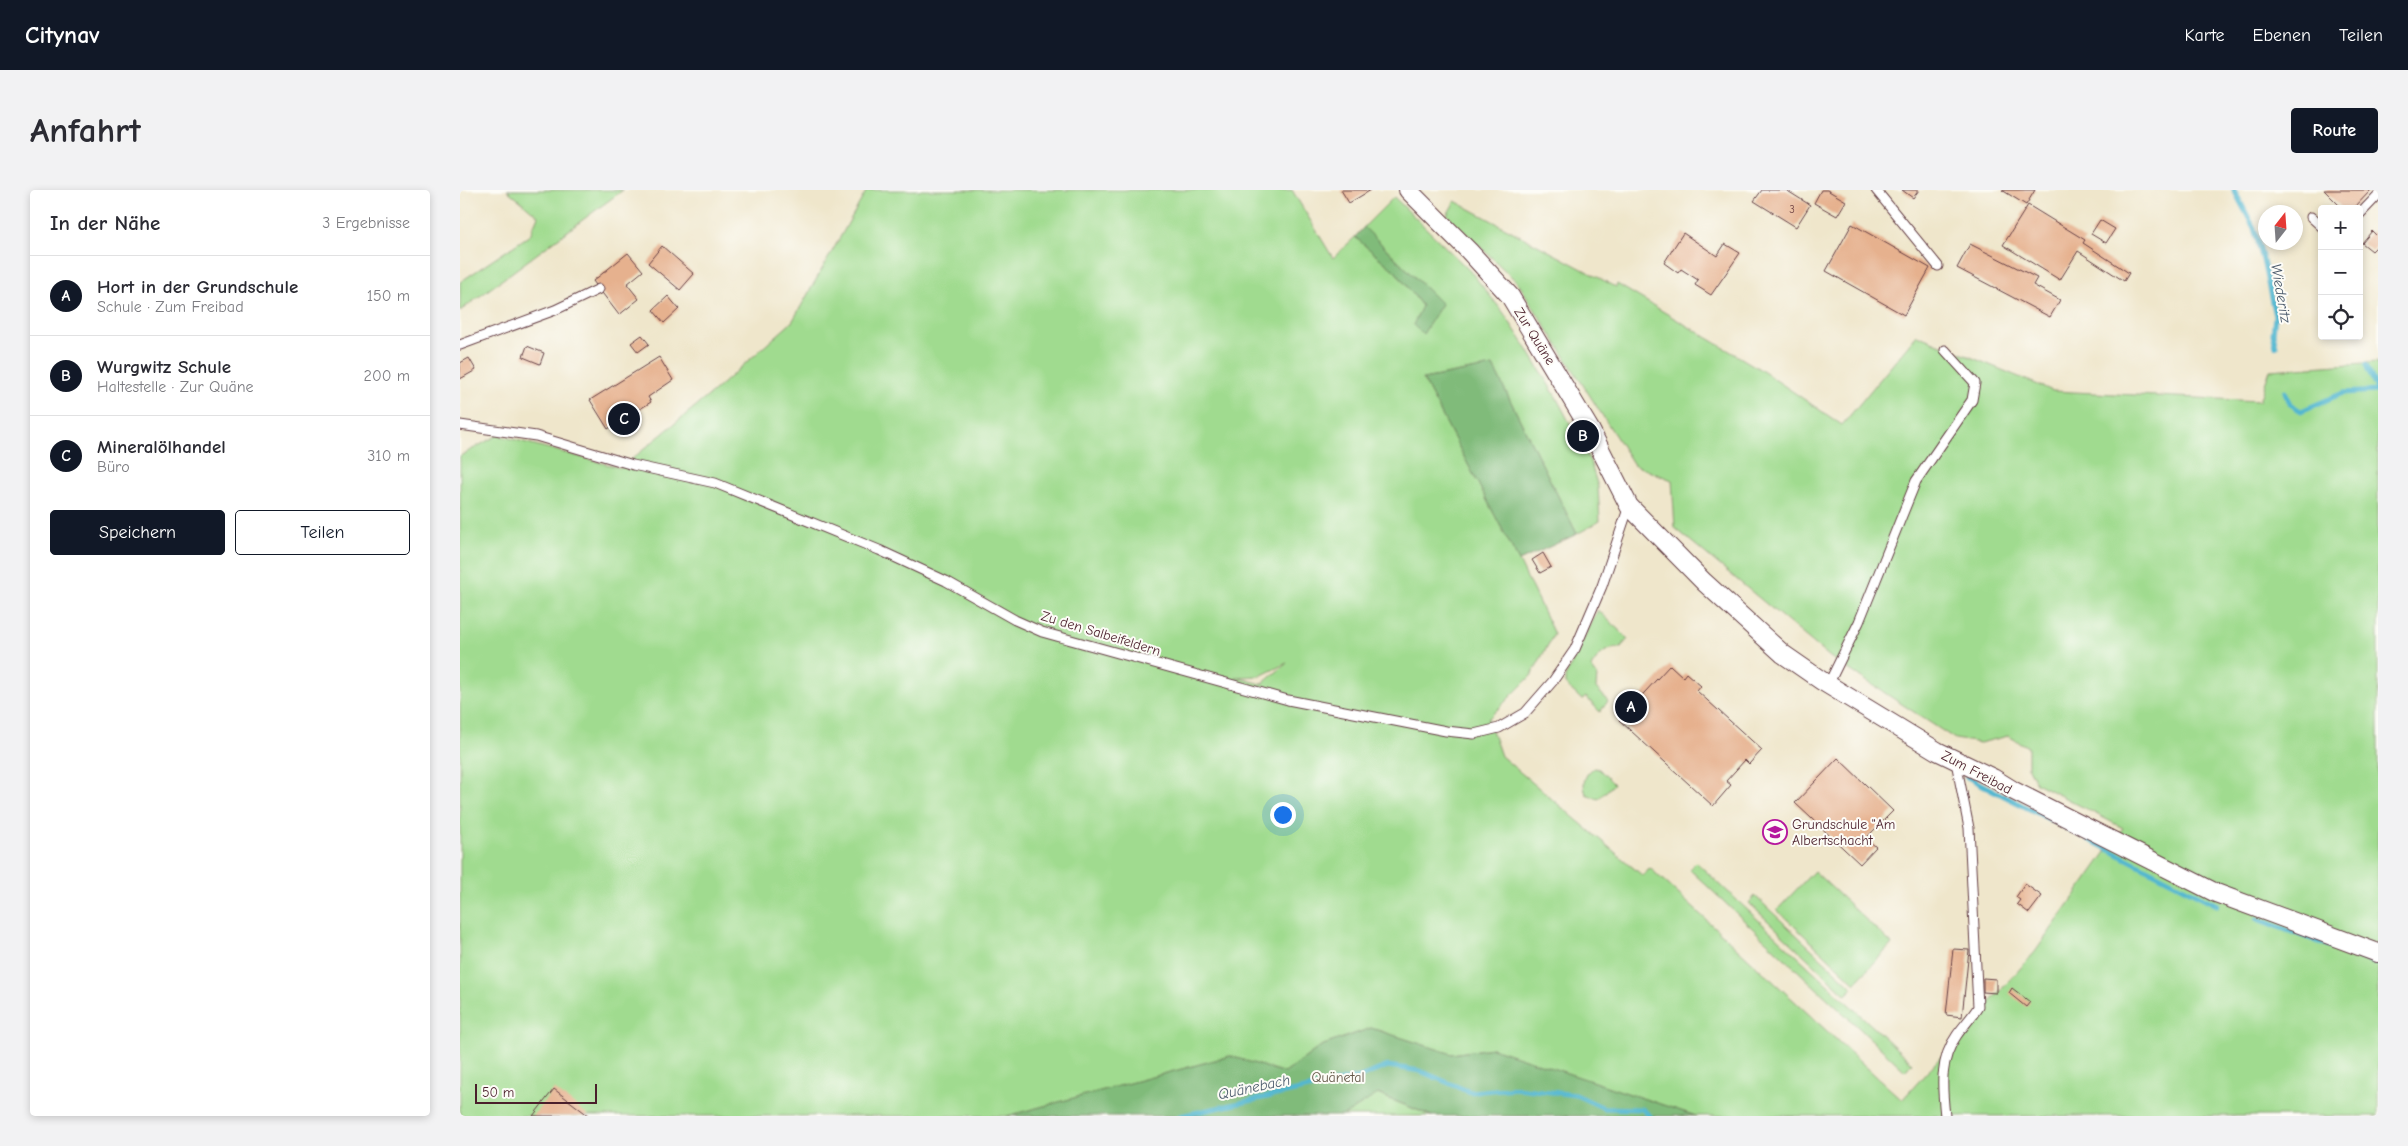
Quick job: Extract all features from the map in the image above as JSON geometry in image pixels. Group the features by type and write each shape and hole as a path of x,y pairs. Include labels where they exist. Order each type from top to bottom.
{"street":[{"name":"Zur Quäne","path":"1408,190 1510,296 1591,431 1629,506"},
{"name":"Zum Freibad","path":"1629,506 1704,582 1783,654 1828,685 1956,762 1992,778 2031,800 2216,893 2378,953"}],"lane":[{"path":"1876,190 1938,266"},
{"path":"2363,211 2378,195"},
{"path":"2311,217 2318,223"},
{"path":"460,345 555,310 599,289"},
{"path":"1828,685 1859,622 1916,482 1972,400 1975,383 1945,350"},
{"name":"Zu den Salbeifeldern","path":"460,425 536,436 633,465 716,483 878,550 946,581 1015,620 1042,632 1288,700 1446,731 1474,734 1499,728 1525,713 1553,681 1574,648 1602,586 1629,506"},
{"path":"1945,1116 1942,1080 1944,1062 1956,1036 1978,1007 1969,828 1956,762"}],"green space":[{"path":"507,190 623,190 460,311 460,282 530,235 538,216"},
{"path":"867,190 1292,190 1333,258 1355,237 1396,272 1422,306 1441,303 1364,227 1394,197 1471,272 1503,312 1556,397 1590,461 1598,487 1600,521 1577,534 1493,366 1423,379 1519,561 1554,634 1531,676 1488,719 1501,756 1643,876 1650,868 1902,1100 2035,952 2123,828 2036,783 2028,768 2028,747 2008,736 1980,743 1955,739 1830,657 1675,528 1672,480 1634,465 1518,283 1447,215 1455,201 1616,287 1617,284 1758,368 1842,425 1917,335 2053,391 2259,401 2270,370 2378,362 2378,1116 1696,1116 1492,1048 1452,1054 1371,1028 1321,1046 1285,1073 1230,1056 1007,1116 460,1116 460,456 498,435 621,468 713,392 792,322","holes":["1287,663 1262,684 1236,677 1260,676"]},
{"path":"1364,227 1442,304 1423,334 1413,325 1422,306 1396,272 1355,237"},
{"path":"1493,366 1577,534 1519,561 1423,379"},
{"path":"1598,610 1628,639 1620,648 1610,649 1603,653 1591,667 1597,675 1596,688 1608,701 1600,712 1586,697 1582,700 1565,684 1565,677"},
{"path":"1594,768 1599,769 1614,784 1598,799 1586,794 1584,787 1586,776"},
{"path":"1696,862 1912,1063 1905,1071 1689,869"},
{"path":"1814,871 1892,944 1855,983 1777,910"},
{"path":"1755,896 1853,988 1846,995 1749,903"},
{"name":"Quänetal","path":"1371,1028 1452,1054 1492,1048 1696,1116 1432,1116 1378,1094 1343,1116 1007,1116 1230,1056 1285,1073 1321,1046"},
{"path":"1377,1094 1432,1116 1343,1116"}],"building":[{"path":"1341,190 1371,190 1349,203"},
{"path":"1762,190 1786,190 1810,205 1796,227 1754,201"},
{"path":"1821,190 1827,190 1846,201 1837,216 1814,203"},
{"path":"1902,190 1919,190 1913,198"},
{"path":"2002,190 2035,190 2026,205"},
{"path":"2324,190 2371,190 2357,205 2339,205"},
{"path":"2028,205 2085,240 2083,243 2129,273 2124,281 2078,251 2060,280 2003,245"},
{"path":"2100,220 2115,229 2106,243 2091,234"},
{"path":"1852,224 1930,268 1904,315 1826,271"},
{"path":"2372,231 2378,237 2378,245 2372,251 2363,242"},
{"path":"1683,233 1717,256 1725,244 1740,253 1711,295 1695,285 1698,280 1681,269 1678,273 1664,263"},
{"path":"1970,244 2037,278 2033,285 2060,300 2050,317 1957,268"},
{"path":"662,246 694,274 680,290 648,263"},
{"path":"628,253 643,271 627,284 639,299 619,315 593,281"},
{"path":"668,296 679,309 664,323 653,310"},
{"path":"642,335 649,344 638,352 631,343"},
{"path":"527,346 544,353 540,364 523,357"},
{"path":"659,357 673,380 648,397 651,402 608,429 590,400"},
{"path":"469,358 476,370 460,379 460,363"},
{"path":"1543,553 1551,567 1540,573 1532,560"},
{"path":"1670,665 1683,677 1686,673 1701,686 1697,691 1762,750 1749,764 1745,760 1726,781 1731,785 1713,806 1619,720"},
{"path":"1838,758 1893,811 1866,838 1876,847 1860,864 1795,803"},
{"path":"2025,884 2042,896 2029,913 2017,904 2020,900 2016,897"},
{"path":"1953,949 1969,950 1962,1017 1946,1015"},
{"path":"1983,978 1996,979 1996,993 1983,992"},
{"path":"2012,988 2030,1002 2026,1007 2009,993"},
{"path":"554,1089 589,1116 533,1116"}],"waterway":[{"name":"Wiederitz","path":"2234,190 2254,228 2263,260 2275,316 2273,334 2276,346"},
{"path":"2366,365 2378,391"},
{"name":"Wiederitz","path":"2285,392 2290,404 2301,411 2343,393 2378,391"},
{"path":"1967,777 2217,905"},
{"path":"2257,919 2378,964"},
{"name":"Quänebach","path":"1180,1116 1360,1077 1388,1066 1420,1071 1470,1092 1517,1088 1576,1095 1604,1108 1642,1109 1650,1116"}],"place":[{"name":"Mineralölhandel","path":"624,419"},
{"name":"Wurgwitz Schule","path":"1583,436"},
{"name":"Hort in der Grundschule","path":"1631,707"},
{"name":"Grundschule \"Am Albertschacht","path":"1775,832"}]}
